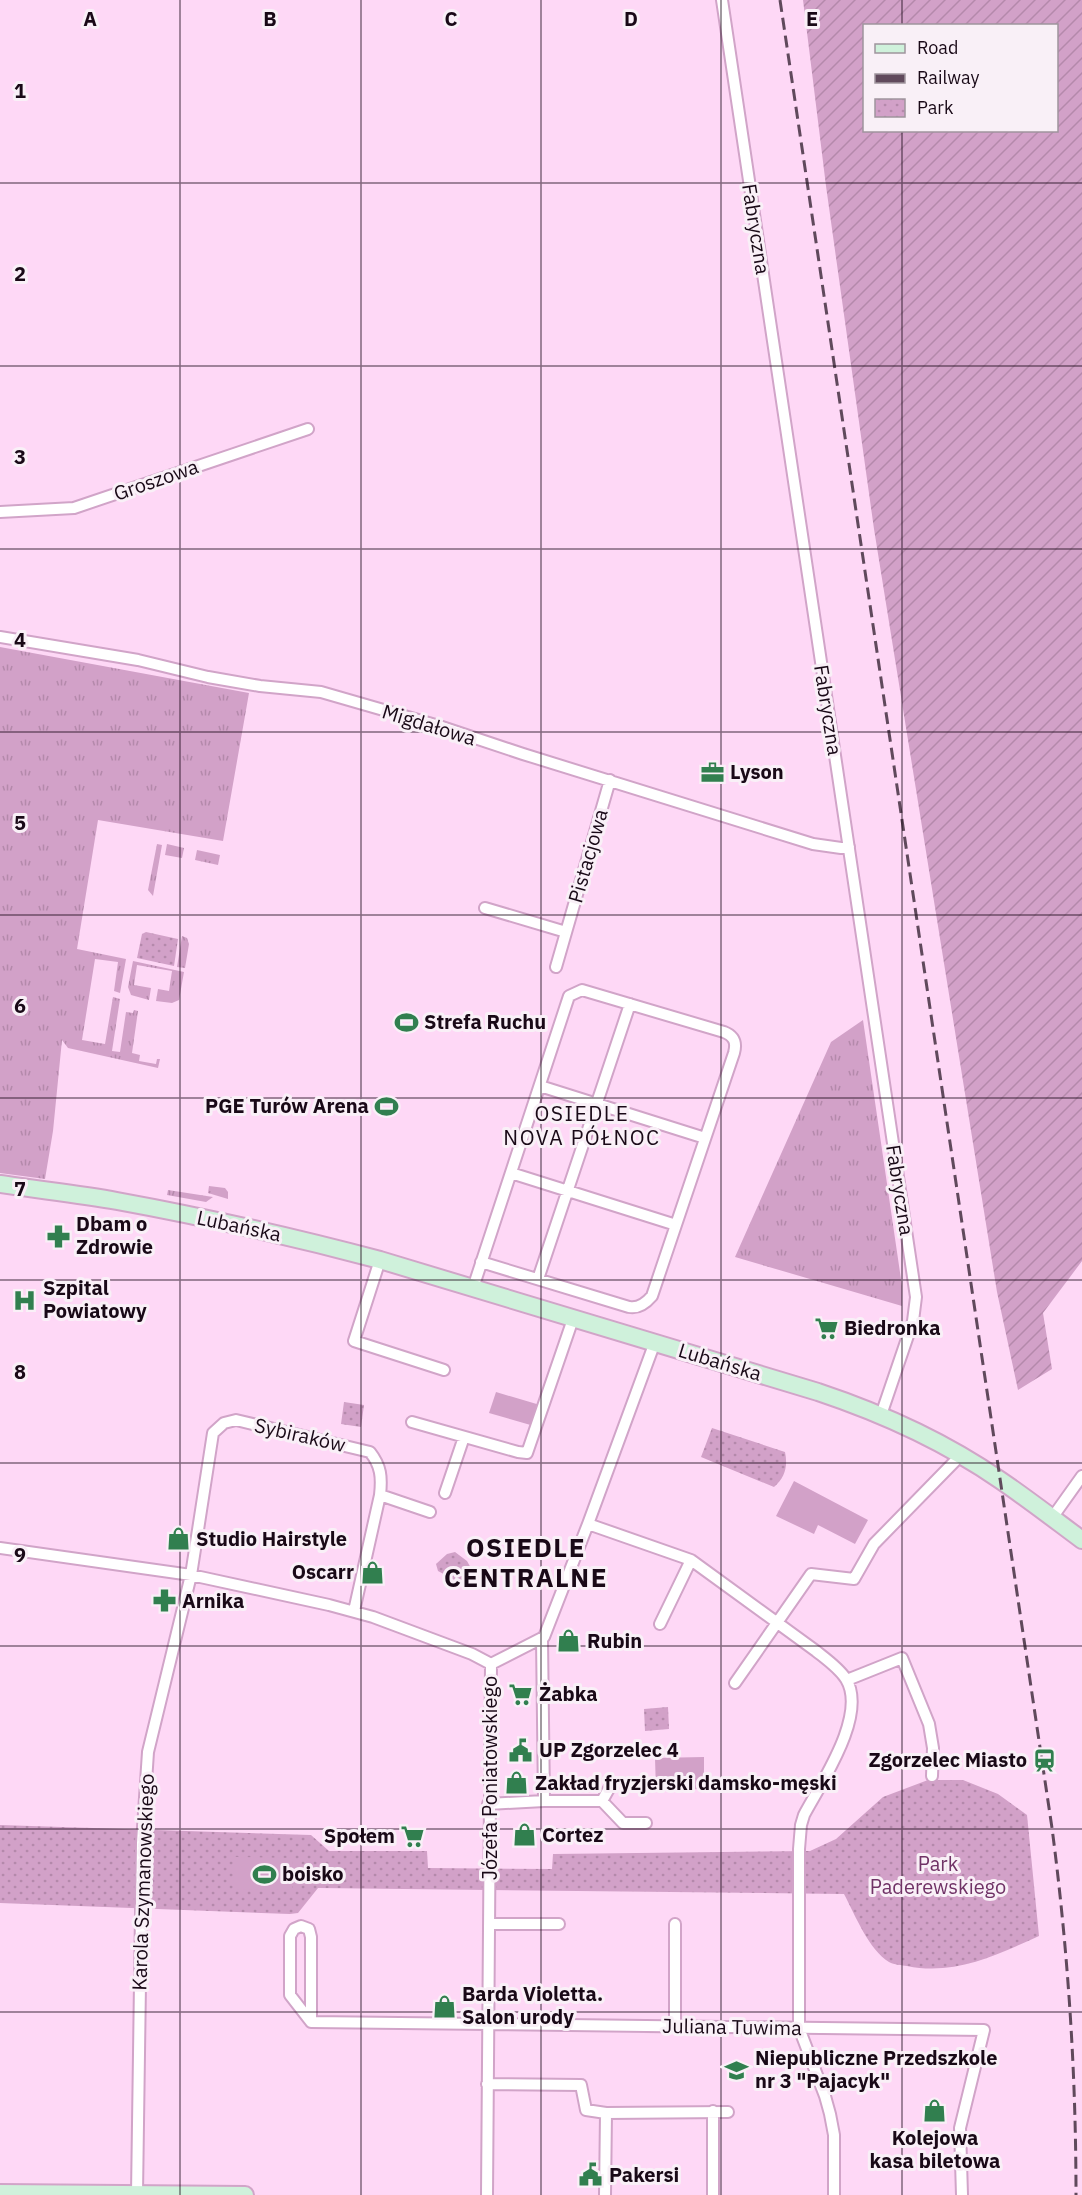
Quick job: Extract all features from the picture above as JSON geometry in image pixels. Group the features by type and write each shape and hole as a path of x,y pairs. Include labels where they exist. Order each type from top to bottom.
{"main road":[{"name":"Lubańska","path":"0,1184 115,1201 299,1239 380,1260 818,1392 881,1415 960,1456 1000,1480 1082,1540"},
{"path":"0,2193 245,2195"}],"street":[{"name":"Fabryczna","path":"722,0 916,1297 913,1321 881,1415"},
{"name":"Groszowa","path":"0,512 74,508 308,429"},
{"name":"Migdałowa","path":"0,637 138,660 260,686 321,692 439,726 813,844 849,847"},
{"name":"Pistacjowa","path":"556,967 610,780"},
{"path":"485,908 566,932"},
{"path":"473,1288 481,1262 510,1173 540,1086 567,1000 573,993 582,990 724,1032 733,1038 734,1053 652,1296 642,1306 629,1307 481,1262"},
{"path":"538,1280 630,1004"},
{"path":"540,1086 705,1138"},
{"path":"510,1173 676,1225"},
{"path":"380,1260 354,1341 444,1370"},
{"path":"412,1422 527,1453 573,1319"},
{"path":"544,1801 542,1639 588,1524 654,1342"},
{"name":"Sybiraków","path":"191,1575 213,1433 224,1423 236,1420 370,1452 380,1468 380,1495 354,1611"},
{"path":"445,1493 464,1437"},
{"path":"735,1683 811,1574 854,1579 874,1544 960,1456"},
{"path":"1052,1518 1082,1476"},
{"path":"380,1495 430,1512"},
{"path":"588,1524 691,1560 831,1663 847,1680 852,1701 846,1734 801,1825 800,2028 830,2114 834,2135 834,2195"},
{"path":"0,1548 191,1575 354,1611 458,1648 491,1664"},
{"path":"660,1624 691,1560"},
{"name":"Karola Szymanowskiego","path":"137,2194 142,1843 148,1752 191,1575"},
{"name":"Józefa Poniatowskiego","path":"487,2195 488,1804 491,1664 542,1639"},
{"path":"847,1680 902,1658 929,1724 933,1748 932,1776"},
{"path":"602,1801 611,1785"},
{"path":"488,1804 602,1801 623,1822 646,1823"},
{"path":"489,1924 560,1924"},
{"path":"675,1924 675,2025"},
{"path":"301,1926 309,1929 311,1937 311,2022 290,1995 290,1936 294,1929 301,1926"},
{"name":"Juliana Tuwima","path":"311,2022 984,2030 960,2128 962,2195"},
{"path":"487,2084 581,2085 586,2110 606,2113 728,2112"},
{"path":"712,2111 713,2195"},
{"path":"605,2195 606,2113"}],"green space":[{"path":"803,0 1082,0 1082,1261 1043,1313 1052,1369 1018,1390 997,1292 874,529 826,186"},
{"path":"0,647 249,693 223,841 98,820 77,949 126,959 120,993 114,991 118,962 95,959 82,1040 105,1044 113,997 120,999 112,1051 120,1052 126,1012 133,1013 134,1010 138,1011 132,1053 140,1055 139,1061 156,1064 157,1059 160,1059 158,1068 68,1048 62,1040 53,1131 45,1179 0,1173"},
{"path":"157,844 162,845 153,896 148,890"},
{"path":"167,844 184,848 182,858 165,855"},
{"path":"197,850 220,855 218,865 195,860"},
{"path":"146,932 178,939 174,966 137,958 142,934"},
{"path":"182,936 187,938 189,944 185,968 177,967"},
{"path":"133,961 184,972 179,1000 172,1003 156,1001 158,989 169,991 172,971 137,965 134,985 151,988 149,1000 131,995 128,987"},
{"path":"863,1020 902,1286 902,1306 735,1257 831,1042"},
{"path":"209,1186 225,1188 228,1192 228,1199 208,1193"},
{"path":"168,1190 213,1197 206,1202 167,1195"},
{"path":"496,1392 540,1405 534,1426 489,1413"},
{"path":"344,1402 364,1405 361,1427 341,1424"},
{"path":"712,1428 785,1452 786,1467 781,1480 774,1487 701,1457"},
{"path":"794,1481 868,1520 855,1544 818,1525 814,1534 776,1516"},
{"path":"455,1552 467,1561 472,1570 462,1584 438,1571 436,1564 447,1554"},
{"path":"668,1707 669,1729 645,1731 644,1709"},
{"path":"704,1757 704,1789 656,1790 655,1758"},
{"name":"Park Paderewskiego","path":"928,1780 963,1780 998,1794 1027,1815 1039,1936 975,1962 958,1966 924,1968 893,1964 875,1949 844,1894 318,1888 298,1913 290,1914 0,1903 0,1825 311,1835 329,1851 427,1851 428,1868 552,1869 553,1854 810,1851 836,1839 883,1797"},
{"name":"boisko","path":"235,1857 293,1858 292,1890 235,1889"}],"railway":[{"path":"780,0 1052,1828 1070,2011 1076,2195"}],"place":[{"name":"Lyson","path":"712,772"},
{"name":"Strefa Ruchu","path":"406,1022"},
{"name":"PGE Turów Arena","path":"387,1106"},
{"name":"Dbam o Zdrowie","path":"58,1236"},
{"name":"Szpital Powiatowy","path":"25,1300"},
{"name":"Biedronka","path":"826,1328"},
{"name":"Studio Hairstyle","path":"178,1539"},
{"name":"Oscarr","path":"372,1572"},
{"name":"Arnika","path":"164,1601"},
{"name":"Rubin","path":"569,1641"},
{"name":"Żabka","path":"521,1694"},
{"name":"UP Zgorzelec 4","path":"521,1750"},
{"name":"Zgorzelec Miasto","path":"1045,1760"},
{"name":"Zakład fryzjerski damsko-męski","path":"517,1783"},
{"name":"Cortez","path":"524,1835"},
{"name":"Społem","path":"413,1836"},
{"name":"boisko","path":"264,1874"},
{"name":"Barda Violetta. Salon urody","path":"444,2006"},
{"name":"Niepubliczne Przedszkole nr 3 \"Pajacyk\"","path":"737,2070"},
{"name":"Kolejowa kasa biletowa","path":"935,2111"},
{"name":"Pakersi","path":"591,2175"}],"district":[{"name":"OSIEDLE NOVA PÓŁNOC","path":"582,1126"},
{"name":"OSIEDLE CENTRALNE","path":"526,1563"}]}
